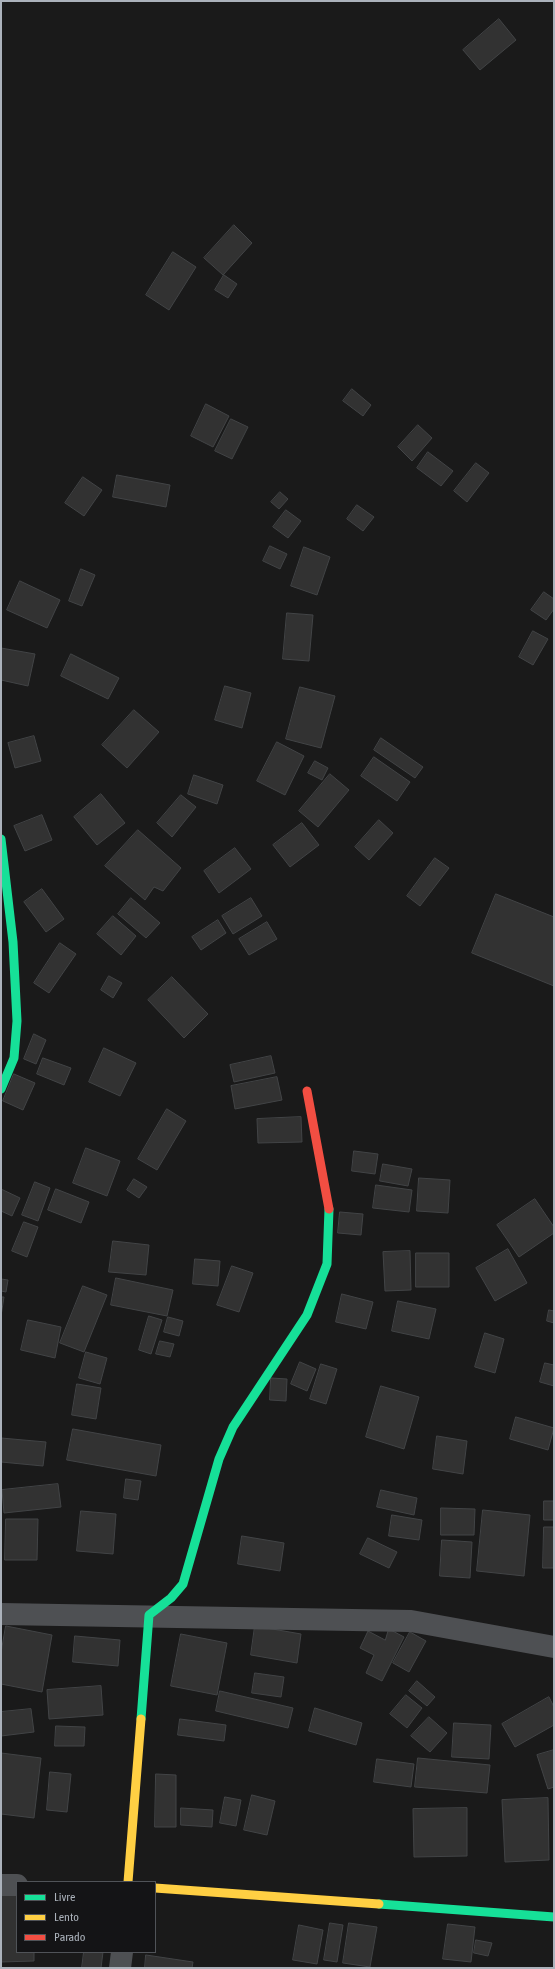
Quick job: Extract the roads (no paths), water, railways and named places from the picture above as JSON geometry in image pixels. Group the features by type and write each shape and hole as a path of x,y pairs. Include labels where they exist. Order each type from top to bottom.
{"street":[{"path":"1,839 16,980 16,1047 12,1068 1,1089"},
{"path":"128,1881 149,1616 171,1598 183,1584 219,1459 233,1427 307,1315 327,1264 329,1209 307,1091"},
{"path":"1,1614 411,1621 554,1647"},
{"path":"1,1885 16,1885"},
{"path":"156,1888 554,1917"},
{"path":"120,1968 122,1953"}]}
